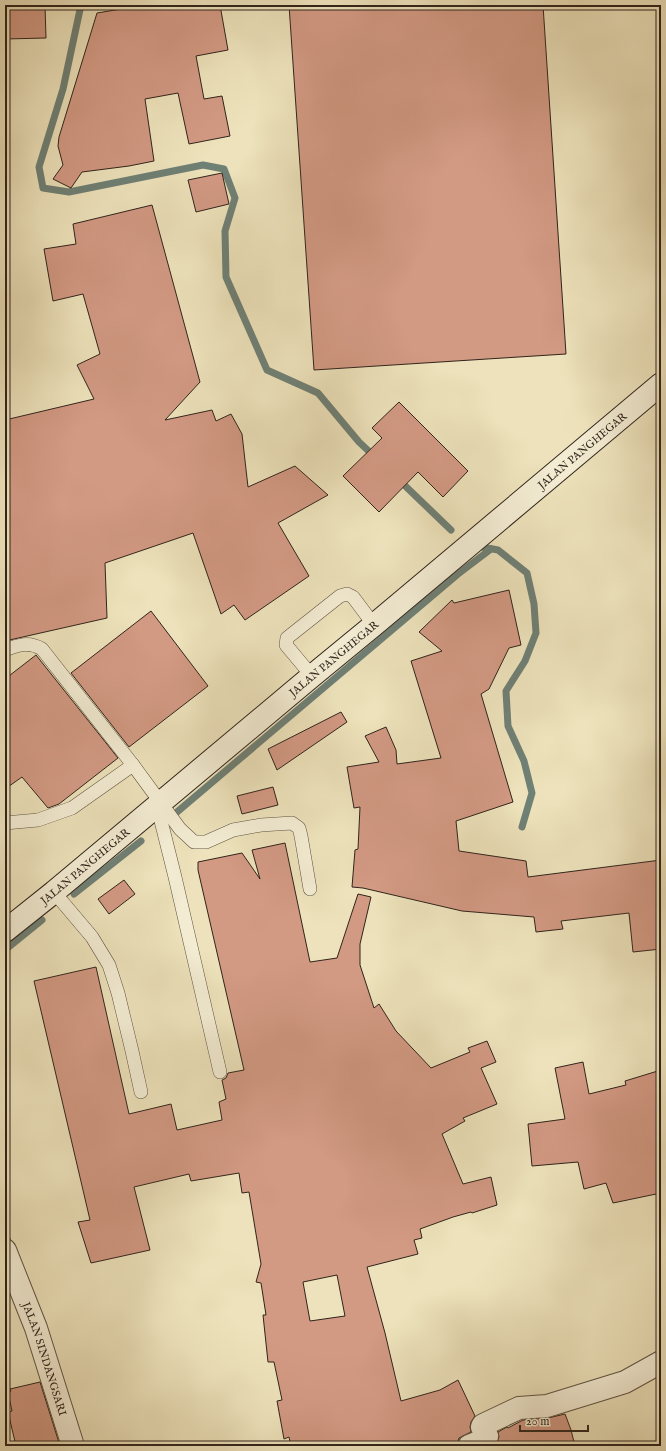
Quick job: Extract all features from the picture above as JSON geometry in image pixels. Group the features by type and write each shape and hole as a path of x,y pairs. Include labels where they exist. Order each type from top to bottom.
{"street":[{"name":"JALAN PANGHEGAR","path":"5,931 54,892 661,384"},
{"name":"JALAN SINDANGSARI","path":"5,1250 36,1328 74,1446"},
{"path":"469,1446 484,1440 487,1436 482,1427 483,1425 519,1408 547,1406 625,1382 661,1362"}],"lane":[{"path":"312,676 286,645 287,638 340,596 347,594 353,597 374,625"},
{"path":"5,650 18,645 35,644 42,649 133,765 159,803 180,829 194,842 206,842 233,830 261,825 292,823 299,828 310,889"},
{"path":"5,824 38,820 72,808 133,765"},
{"path":"159,803 220,1072"},
{"path":"54,892 92,937 109,965 118,993 141,1092"}],"building":[{"path":"5,5 45,5 46,38 5,39"},
{"path":"145,5 220,5 228,50 196,56 204,99 222,96 230,136 189,144 178,93 145,99 154,161 82,172 71,188 53,179 63,165 58,146 59,137 97,13"},
{"path":"289,5 543,5 566,354 314,370"},
{"path":"222,173 229,204 196,212 188,180"},
{"path":"152,205 200,382 165,420 212,410 216,421 231,414 242,434 248,487 295,466 328,495 278,523 309,576 245,620 234,605 221,614 193,533 105,563 107,618 5,641 5,420 94,399 77,365 100,354 83,294 53,301 44,249 76,244 73,224"},
{"path":"399,402 468,471 443,497 418,472 379,512 343,476 382,438 372,428"},
{"path":"509,590 521,645 509,648 489,689 481,694 513,802 456,821 459,851 526,861 528,877 661,860 661,949 633,952 629,913 561,921 563,929 536,932 534,917 462,911 363,888 352,887 355,850 358,849 360,807 354,808 347,767 379,762 365,736 386,727 396,750 397,764 441,758 411,661 442,651 419,632 452,600 454,603"},
{"path":"151,611 208,686 129,747 71,673"},
{"path":"36,655 118,758 59,804 48,808 22,777 5,789 5,679"},
{"path":"341,712 347,722 277,770 268,749"},
{"path":"273,787 278,805 242,814 237,796"},
{"path":"285,843 310,962 337,958 358,894 371,897 360,944 360,965 374,1008 379,1004 396,1031 431,1068 470,1052 468,1048 487,1041 496,1062 481,1068 497,1104 463,1118 465,1121 442,1134 463,1184 491,1177 497,1205 453,1217 420,1229 422,1238 414,1240 418,1254 367,1267 385,1333 401,1401 440,1390 458,1380 475,1416 471,1422 471,1432 459,1438 457,1446 291,1446 289,1437 284,1439 277,1401 282,1400 274,1362 268,1362 263,1315 266,1315 261,1283 256,1282 261,1264 249,1192 242,1193 239,1173 191,1181 189,1174 134,1187 150,1250 91,1263 78,1222 90,1220 34,981 96,967 129,1114 171,1104 177,1130 222,1120 219,1102 226,1099 222,1080 226,1078 228,1073 244,1070 198,870 198,862 242,853 260,879 252,850","holes":["337,1275 345,1316 310,1321 303,1282"]},
{"path":"124,880 135,894 109,914 98,899"},
{"path":"583,1062 589,1094 626,1085 625,1081 661,1070 661,1193 613,1203 606,1183 584,1189 578,1162 532,1166 528,1124 565,1119 555,1068"},
{"path":"40,1382 60,1446 16,1446 8,1412 12,1411 8,1393 11,1391 10,1389"},
{"path":"565,1414 575,1446 495,1446 499,1437 498,1432 507,1427 508,1428 523,1420 548,1418"}],"waterway":[{"path":"81,5 63,89 39,167 43,188 69,192 203,165 224,169 235,198 225,231 226,277 267,370 318,393 359,442 375,457"},
{"path":"398,479 451,530"},
{"path":"482,547 498,550 527,573 534,604 536,633 525,661 506,691 508,726 524,761 532,793 522,827"},
{"path":"177,812 458,574 491,549"},
{"path":"74,894 141,841"},
{"path":"5,950 42,920"},
{"path":"5,1233 10,1248"}]}
